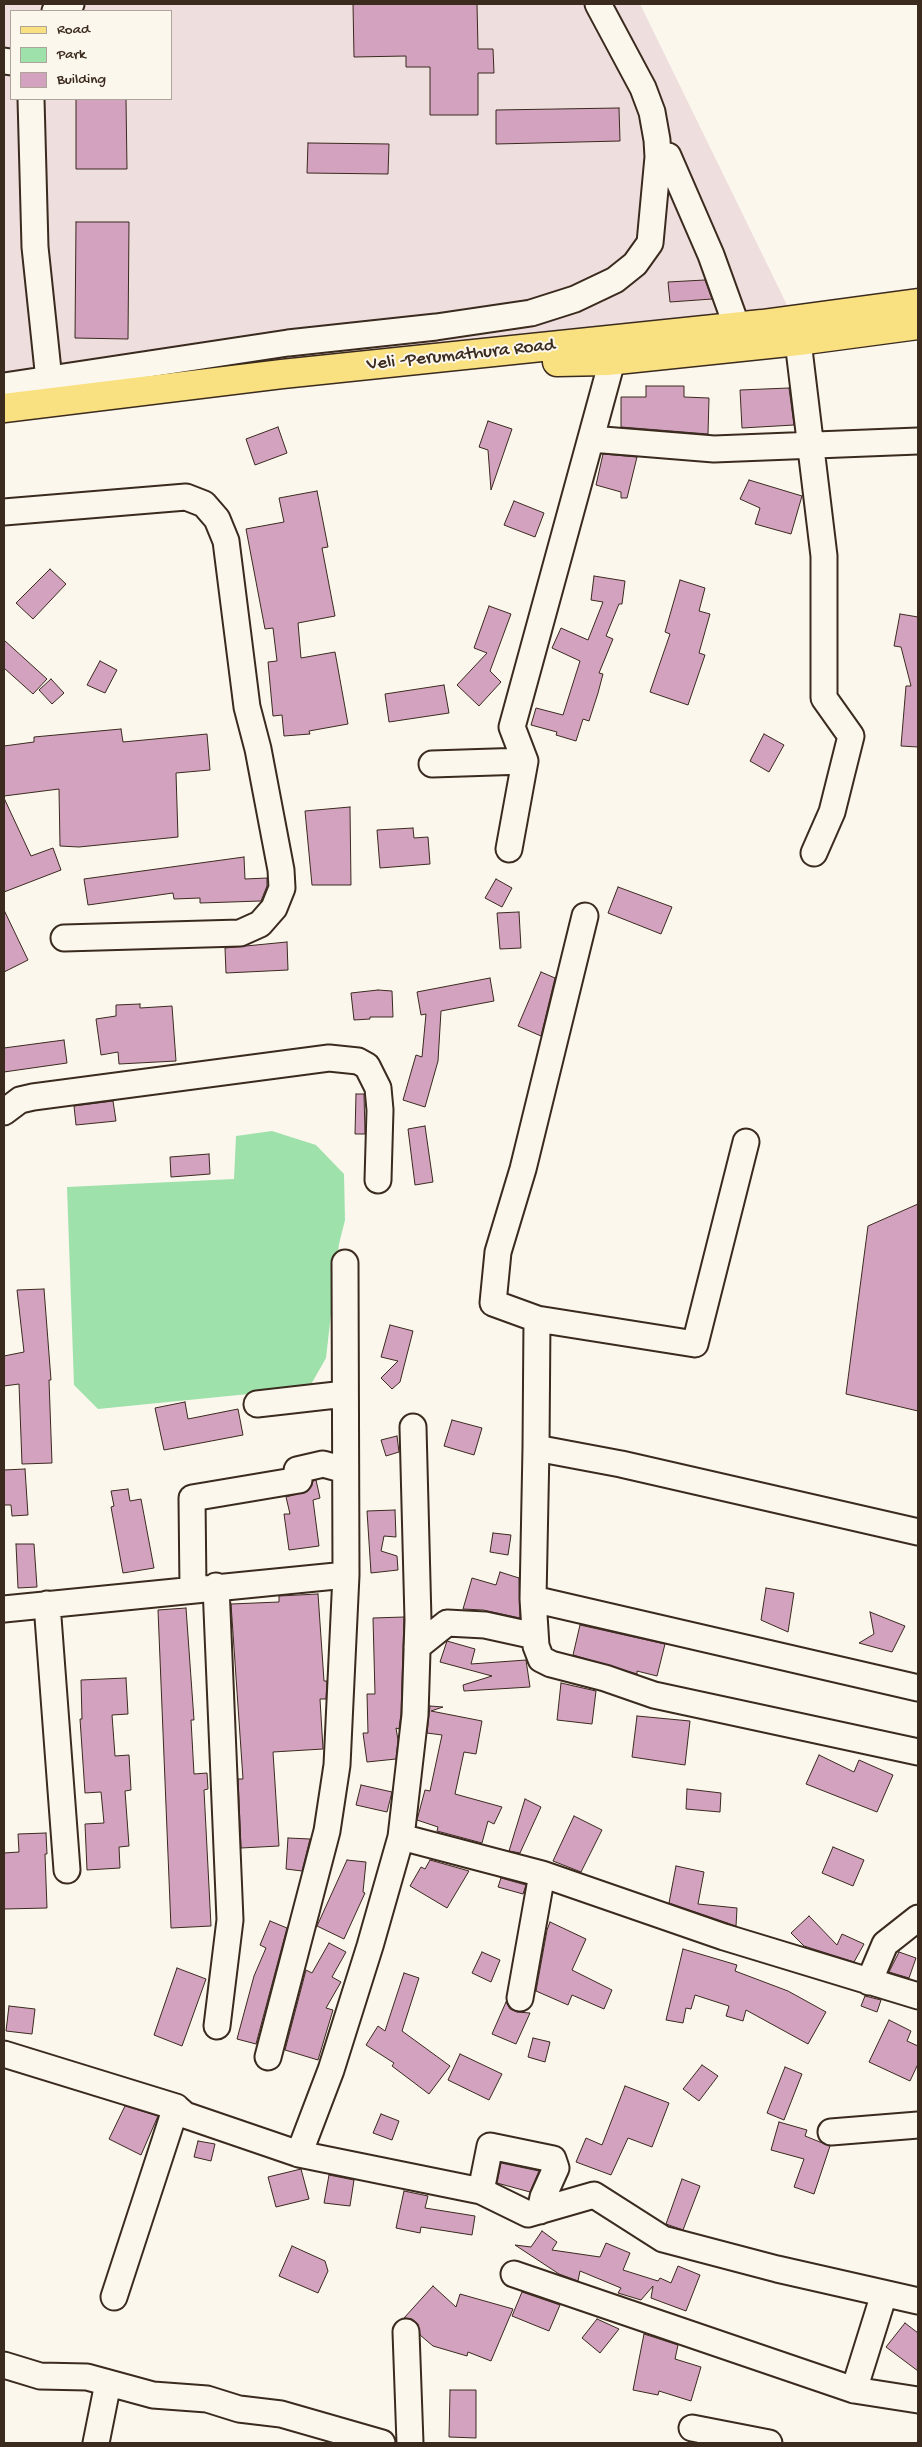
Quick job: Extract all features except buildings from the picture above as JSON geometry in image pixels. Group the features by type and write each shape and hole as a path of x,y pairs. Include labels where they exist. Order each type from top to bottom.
{"main road":[{"name":"Veli -Perumathura Road","path":"4,408 282,374 737,327 918,302"},
{"path":"4,424 547,363 612,361 798,341 918,325"}],"street":[{"path":"57,10 71,4"},
{"path":"4,386 288,343 436,327 531,313 576,299 615,280 636,264 650,243 658,157 657,140 652,112 643,88 628,56 598,4"},
{"path":"31,100 35,247 48,380"},
{"path":"668,156 711,255 737,327"},
{"path":"798,341 812,444 824,556 824,698 851,736 832,812 814,853"},
{"path":"509,849 525,761 512,727 612,361"},
{"path":"591,439 714,449 812,444 918,442"},
{"path":"4,512 186,497 204,504 218,519 226,541 247,707 258,748 281,870 282,888 274,908 260,924 240,933 64,938"},
{"path":"432,764 525,761"},
{"path":"585,916 523,1169 498,1252 493,1303 537,1319 695,1344 746,1142"},
{"path":"6,1103 33,1097 329,1058 358,1061 367,1066 378,1088 380,1110 378,1180"},
{"path":"268,2057 327,1831 337,1764 346,1575 345,1263"},
{"path":"537,1319 533,1599 535,1636 541,1660 605,1678 654,1695 918,1752"},
{"path":"257,1404 345,1394"},
{"path":"299,2154 331,2070 370,1946 401,1838 415,1715 417,1647 413,1427"},
{"path":"536,1448 631,1466 918,1532"},
{"path":"217,2026 230,1920 205,1588 192,1498 298,1480 297,1470 323,1464 346,1470"},
{"path":"4,1609 346,1575"},
{"path":"533,1599 918,1688"},
{"path":"47,1604 67,1870"},
{"path":"417,1647 446,1623 485,1625 535,1636"},
{"path":"401,1838 542,1874 724,1937 918,1996"},
{"path":"520,1998 542,1874"},
{"path":"870,1982 885,1944 918,1918"},
{"path":"4,2054 176,2107 186,2114 299,2154 481,2191 528,2214 594,2195 663,2240 918,2301"},
{"path":"114,2297 176,2107"},
{"path":"831,2132 918,2125"},
{"path":"481,2191 490,2146 553,2159 556,2168 543,2197 540,2211"},
{"path":"514,2274 854,2390 918,2400"},
{"path":"854,2390 884,2294"},
{"path":"406,2332 410,2443"},
{"path":"4,2365 40,2376 86,2377 154,2395 206,2399 239,2409 281,2414 318,2434 382,2443"},
{"path":"96,2443 108,2382"},
{"path":"692,2428 769,2443"}],"shaded area":[{"path":"4,4 640,4 789,309 256,364 4,393"}],"green space":[{"path":"272,1131 316,1145 344,1174 345,1220 339,1244 326,1358 309,1388 98,1409 74,1385 67,1187 234,1179 236,1136"}]}
